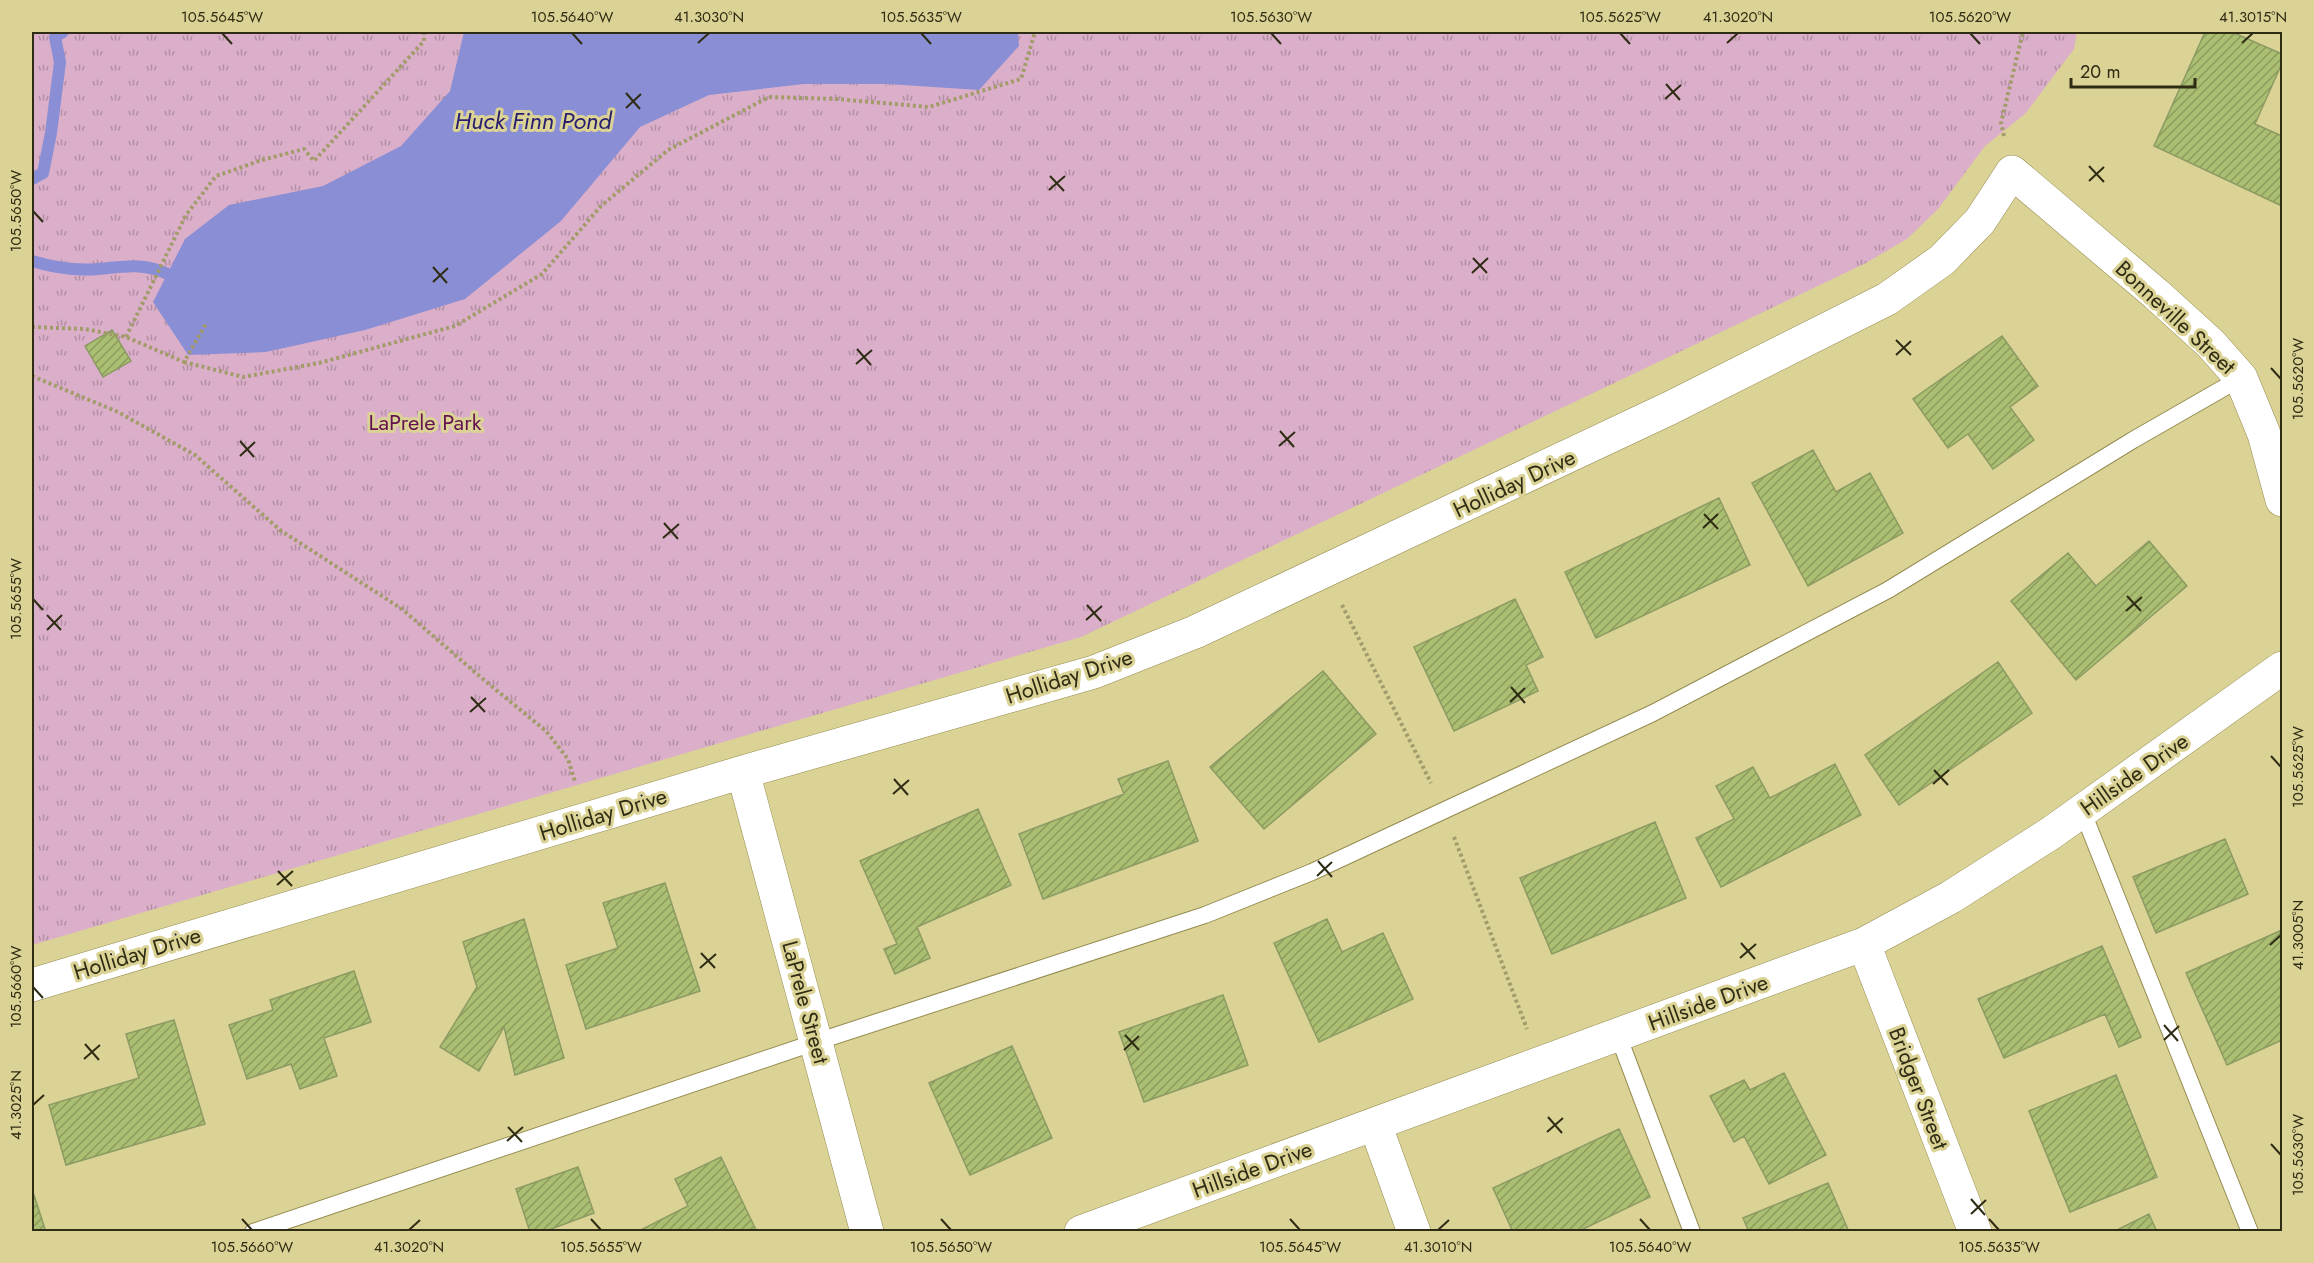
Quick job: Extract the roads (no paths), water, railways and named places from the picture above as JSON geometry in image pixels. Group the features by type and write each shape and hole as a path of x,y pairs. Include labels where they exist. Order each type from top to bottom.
{"street":[{"name":"Bonneville Street","path":"2012,172 2156,294 2211,344 2241,378 2264,434 2283,500"},
{"name":"Holliday Drive","path":"32,985 743,772 1094,672 1238,612 1649,419 1887,299 1942,260 1980,220 2012,172"},
{"name":"Hillside Drive","path":"1081,1232 1125,1224 1375,1124 1863,944 1951,897 2082,810 2283,668"},
{"name":"LaPrele Street","path":"743,772 867,1232"},
{"name":"Bridger Street","path":"1863,944 1975,1232"},
{"path":"1375,1124 1414,1232"}],"lane":[{"path":"252,1232 816,1042 1205,915 1312,872 1653,713 1888,590 2133,440 2241,378"},
{"path":"2082,810 2250,1232"},
{"path":"1617,1035 1692,1232"}],"water":[{"name":"Huck Finn Pond","path":"464,32 1018,32 1019,46 979,90 887,84 804,84 709,95 640,127 561,221 465,299 365,330 266,352 188,355 153,302 185,239 229,205 323,186 401,146 450,91"}],"waterway":[{"path":"32,179 43,173 51,133 60,62 55,37 63,32"},
{"path":"32,261 56,267 81,269 141,267 168,274"}],"park label":[{"name":"LaPrele Park","path":"425,422"}]}
